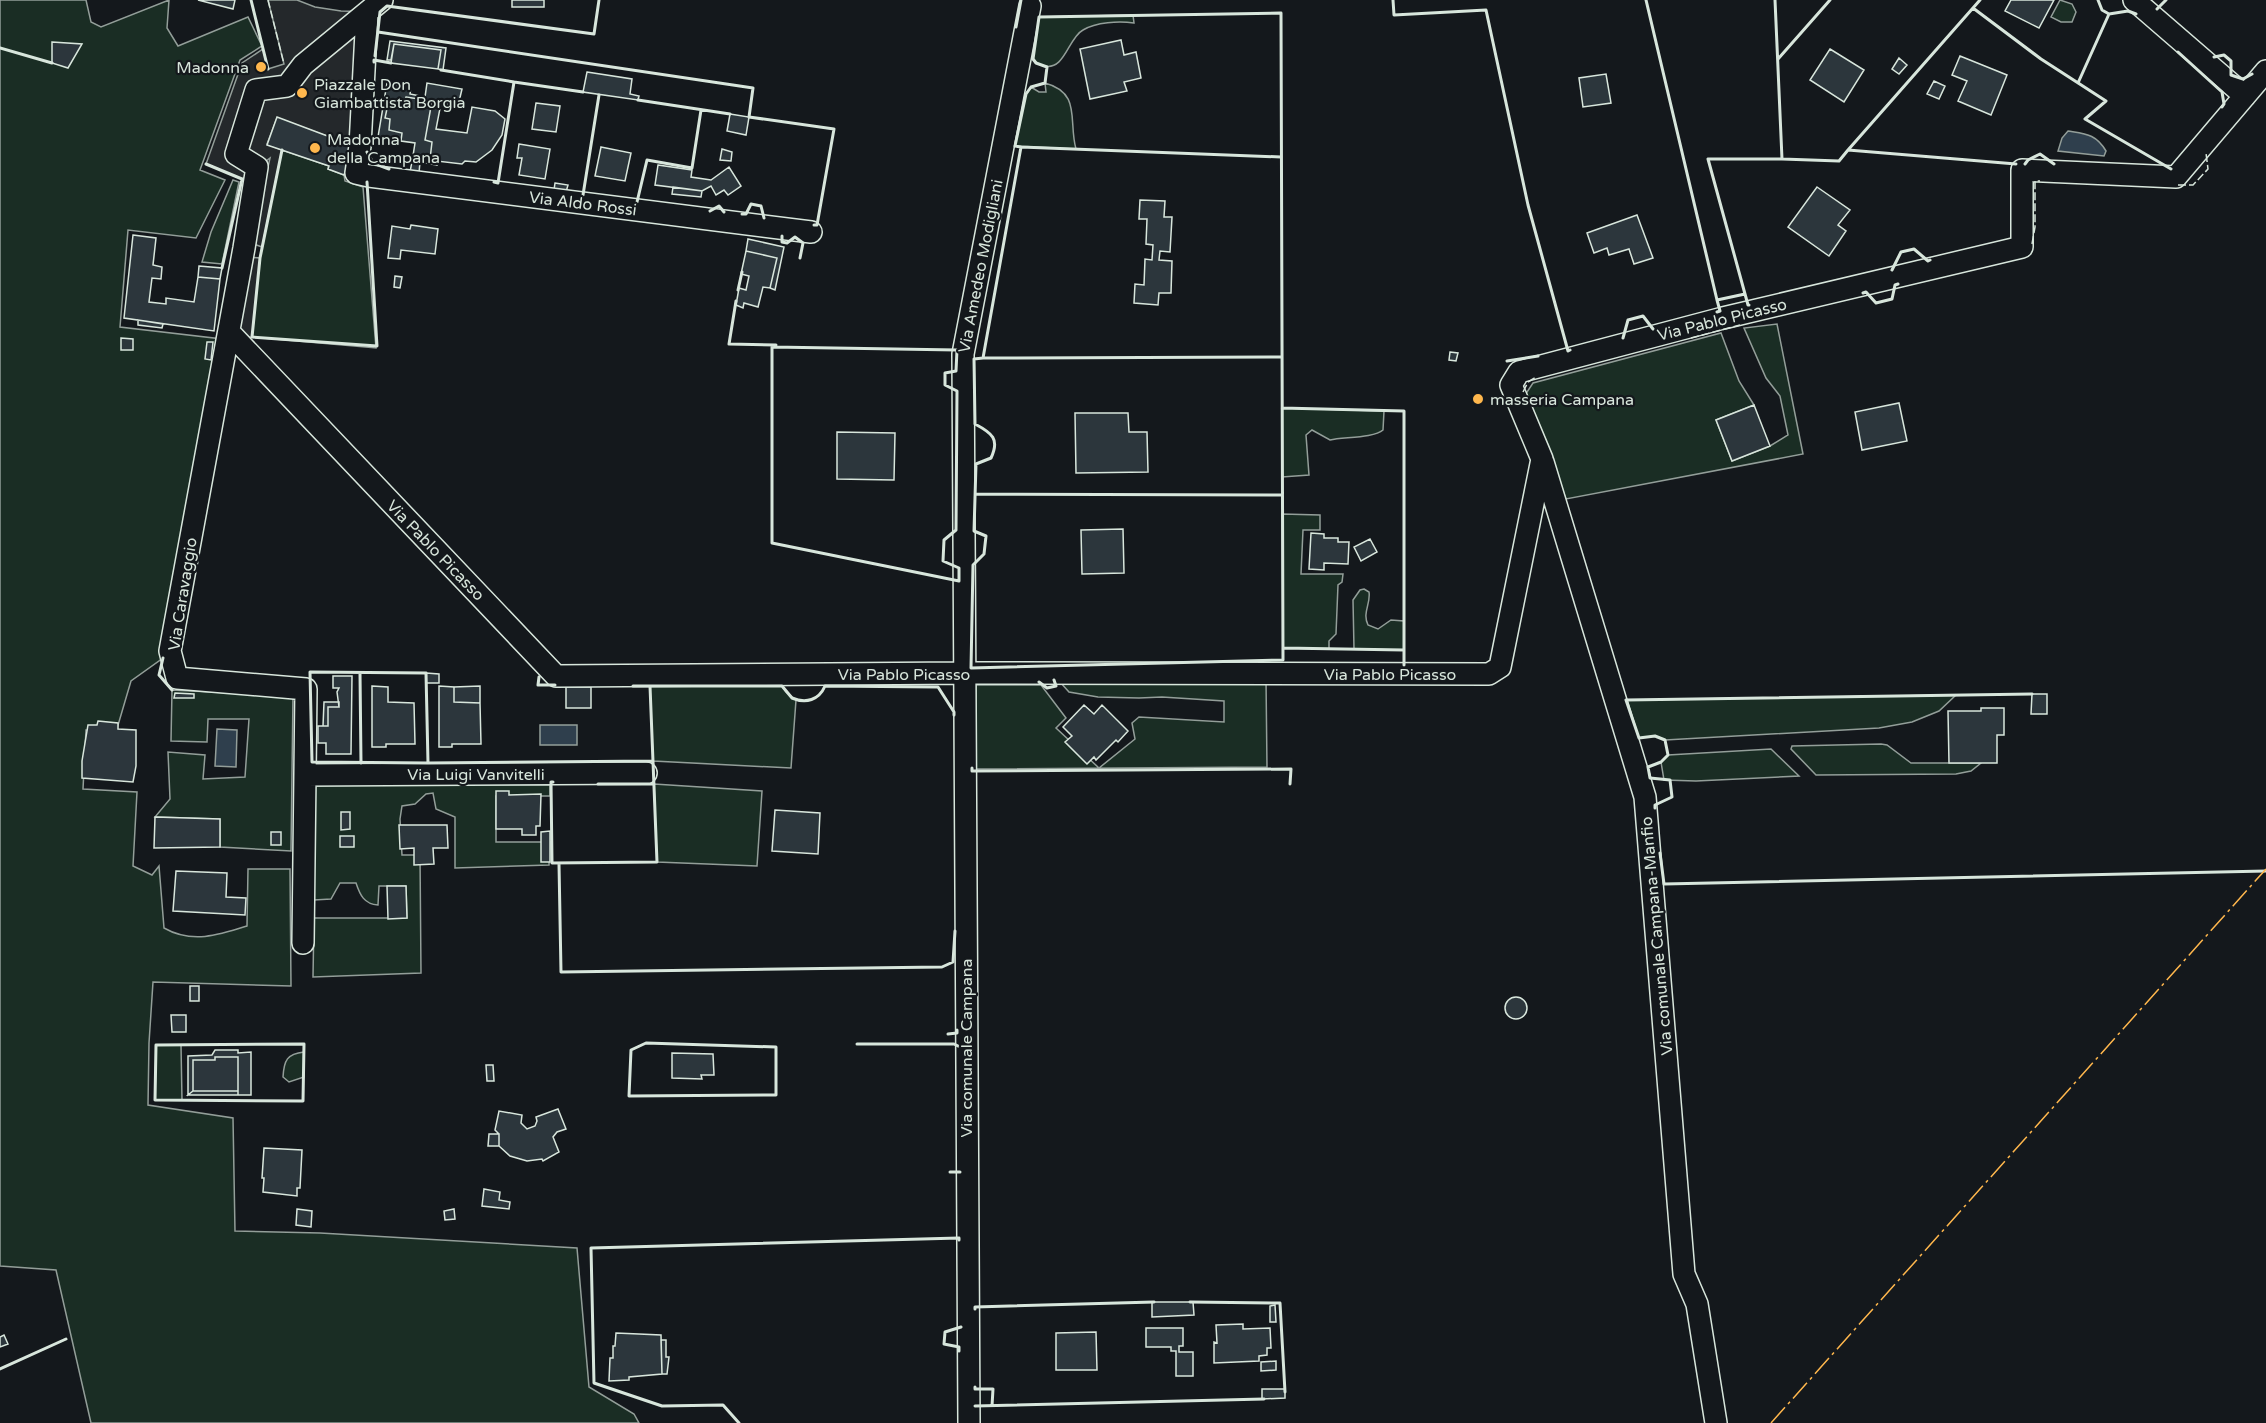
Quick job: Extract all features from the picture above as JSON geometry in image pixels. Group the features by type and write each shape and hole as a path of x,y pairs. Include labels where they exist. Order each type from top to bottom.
{"street":[{"path":"2134,0 2245,96"},
{"name":"Via Caravaggio","path":"303,943 306,689 177,678 170,651 257,167 236,154 256,90 287,86 303,65 375,6"},
{"name":"Via Aldo Rossi","path":"375,6 356,173 811,232"},
{"name":"Via Amedeo Modigliani","path":"963,673 963,354 1030,6"},
{"name":"Via Pablo Picasso","path":"229,332 556,676 963,673 1489,674 1500,667 1542,459 1511,385 1519,372 1723,318 2022,246 2022,170 2176,177 2266,71"},
{"name":"Via comunale Campana-Manfio","path":"1542,459 1645,797 1684,1274 1697,1304 1716,1423"},
{"name":"Via comunale Campana","path":"963,673 969,1423"},
{"name":"Via Luigi Vanvitelli","path":"305,775 646,773"}],"green space":[{"path":"0,0 86,0 91,22 101,27 169,0 167,28 178,46 248,17 262,46 240,60 200,170 225,180 196,238 128,230 120,327 222,339 163,658 131,681 116,732 86,730 83,789 137,792 133,866 152,875 159,866 164,928 174,933 195,937 206,936 247,926 248,869 290,869 291,986 153,982 148,1105 233,1118 235,1231 320,1233 577,1248 589,1387 634,1414 639,1423 91,1423 56,1270 0,1266"},
{"path":"2060,0 2072,4 2076,12 2072,22 2061,22 2051,17"},
{"path":"1133,15 1134,23 1108,23 1094,25 1083,30 1057,64 1040,65 1033,58 1039,17"},
{"path":"1045,83 1057,88 1069,101 1076,149 1015,146 1026,94 1031,87 1039,92 1046,92"},
{"path":"282,150 329,166 328,169 344,175 345,181 363,187 376,348 252,337 260,258"},
{"path":"233,180 239,182 222,264 202,262 211,232"},
{"path":"1777,324 1803,454 1566,499 1525,395 1533,383 1721,333 1739,381 1754,405 1716,420 1732,461 1770,446 1788,435 1780,396 1766,378 1744,328"},
{"path":"1282,408 1384,411 1383,430 1366,436 1330,440 1312,430 1306,435 1309,475 1282,477"},
{"path":"1282,514 1320,515 1320,530 1303,530 1301,574 1343,574 1342,582 1338,585 1336,634 1329,641 1329,649 1283,648"},
{"path":"1364,589 1369,592 1366,616 1368,625 1378,629 1391,620 1404,621 1404,650 1354,649 1353,600 1360,590"},
{"path":"1266,679 1267,767 975,769 976,685 1041,685 1066,718 1056,728 1099,768 1135,739 1132,723 1139,717 1224,722 1224,701 1162,697 1098,697 1069,692 1060,682"},
{"path":"650,686 782,686 796,700 791,768 653,761"},
{"path":"172,690 293,696 291,851 220,847 220,819 155,817 170,799 168,752 205,755 203,779 245,777 249,719 208,719 207,742 171,741"},
{"path":"1956,695 1939,711 1912,722 1879,728 1665,740 1655,736 1639,738 1626,700"},
{"path":"1887,745 1911,763 1981,763 1971,771 1956,774 1816,775 1791,749 1792,746"},
{"path":"1771,749 1799,776 1696,781 1664,780 1661,762 1668,755"},
{"path":"314,783 550,785 550,796 496,796 496,842 550,842 549,865 455,868 455,817 436,809 433,793 426,794 415,804 402,806 400,819 402,855 420,855 421,973 313,977 314,918 407,918 406,886 379,886 378,905 369,903 363,898 356,883 340,883 331,899 314,900"},
{"path":"654,784 762,791 757,866 657,862"},
{"path":"156,1045 181,1045 182,1100 155,1100"},
{"path":"304,1052 304,1077 289,1082 283,1077 286,1062 290,1056"}],"shaded area":[{"name":"Piazzale Don Giambattista Borgia","path":"268,0 297,0 315,7 341,11 380,12 374,60 354,146 277,118 267,144 282,150 262,247 251,243 270,158 242,179 206,164 242,63 263,49 268,69 284,64"},
{"path":"248,257 260,258 252,337 245,338 239,335 237,320"}],"water":[{"path":"2068,131 2094,138 2106,151 2104,156 2058,151 2062,138"},
{"path":"540,725 577,725 577,745 540,745"},
{"path":"217,729 237,730 236,767 215,766"}],"building":[{"path":"198,0 235,0 233,9"},
{"path":"512,0 544,0 544,7 512,7"},
{"path":"2011,0 2054,0 2039,28 2005,11"},
{"path":"1121,40 1124,55 1136,52 1141,78 1124,82 1127,91 1090,99 1080,49"},
{"path":"390,41 446,48 443,70 438,69 441,50 394,44 391,60 387,60"},
{"path":"52,42 82,44 68,68 52,63"},
{"path":"394,44 441,50 438,69 391,63"},
{"path":"1830,49 1864,70 1844,102 1810,80"},
{"path":"1960,56 2007,75 1991,115 1958,101 1967,81 1952,75"},
{"path":"1899,58 1907,65 1899,74 1892,69"},
{"path":"587,72 632,79 630,94 639,96 638,100 583,92"},
{"path":"1606,74 1611,103 1583,107 1579,78"},
{"path":"1934,81 1945,86 1939,99 1927,94"},
{"path":"387,83 411,87 410,94 425,97 427,83 462,89 458,106 441,103 436,129 467,133 472,107 495,111 505,119 502,135 492,150 476,162 465,161 462,164 437,161 437,165 420,162 419,173 410,172 413,156 430,159 432,142 425,140 432,101 406,97 404,107 388,104 385,118 390,119 389,130 402,133 401,141 378,137"},
{"path":"406,97 432,101 425,140 432,142 430,159 413,156 415,143 401,141 402,133 389,130 390,119 385,118 388,104 404,107"},
{"path":"536,103 560,106 556,132 532,129"},
{"path":"730,114 749,117 746,135 727,131"},
{"name":"Madonna della Campana","path":"277,117 354,146 344,175 328,169 329,166 267,145"},
{"path":"519,144 550,149 545,179 519,175 522,158 517,158"},
{"path":"601,147 631,153 625,181 595,176"},
{"path":"722,149 732,152 731,161 720,160"},
{"path":"658,165 692,170 691,177 711,180 729,167 741,186 728,195 724,190 716,195 711,186 702,191 655,185"},
{"path":"555,183 568,185 566,192 554,190"},
{"path":"673,187 702,191 701,197 672,194"},
{"path":"1817,187 1850,210 1838,225 1846,231 1829,256 1788,227"},
{"path":"1140,200 1165,201 1164,217 1172,217 1170,252 1160,251 1159,260 1172,261 1171,293 1159,293 1158,305 1134,303 1135,284 1144,285 1145,259 1152,260 1153,245 1146,244 1147,219 1139,219"},
{"path":"1637,215 1653,258 1634,264 1629,249 1609,255 1607,248 1594,253 1587,233"},
{"path":"411,225 438,229 435,254 401,250 400,259 388,258 392,226 410,229"},
{"path":"133,235 156,238 153,265 162,267 161,279 152,278 149,302 166,304 166,298 194,302 198,277 220,279 214,331 124,318"},
{"path":"748,239 784,247 775,290 770,288 777,258 746,251"},
{"path":"746,251 777,258 770,288 763,287 758,307 744,303 743,308 736,305 739,288 746,290 749,276 741,274"},
{"path":"199,266 222,268 220,279 198,277"},
{"path":"395,276 402,277 400,288 394,287"},
{"path":"138,320 163,324 162,328 138,325"},
{"path":"121,338 133,339 133,350 121,350"},
{"path":"207,342 213,342 211,360 205,359"},
{"path":"1450,352 1458,353 1456,361 1449,360"},
{"path":"1899,403 1907,441 1862,450 1855,412"},
{"path":"1754,405 1770,446 1732,461 1716,420"},
{"path":"1075,413 1128,413 1129,432 1147,432 1148,472 1076,473"},
{"path":"837,432 895,433 894,480 837,479"},
{"path":"1123,529 1124,573 1082,574 1081,530"},
{"path":"1311,533 1324,534 1324,538 1338,538 1338,542 1349,542 1348,564 1324,563 1324,570 1309,569"},
{"path":"1370,539 1377,552 1361,561 1354,547"},
{"path":"426,673 439,674 439,683 426,683"},
{"path":"333,676 352,676 351,754 326,754 326,743 318,743 318,726 328,726 328,707 339,707 337,692 339,688 333,688"},
{"path":"372,686 388,687 388,702 414,703 415,744 386,744 386,747 372,747"},
{"path":"439,686 454,687 454,702 480,703 481,744 452,744 452,747 439,747"},
{"path":"480,686 480,703 454,702 454,687"},
{"path":"566,687 591,687 591,708 566,708"},
{"path":"175,693 194,694 194,698 174,698"},
{"path":"2032,694 2047,694 2047,714 2031,714"},
{"path":"324,702 339,702 339,707 328,707 328,726 323,726"},
{"path":"1084,705 1094,714 1102,705 1128,731 1096,760 1094,757 1087,764 1065,742 1072,736 1063,727"},
{"path":"1981,708 2004,708 2004,735 1997,735 1997,763 1949,763 1948,711 1981,711"},
{"path":"98,721 118,723 118,729 136,730 136,766 133,782 82,778 82,761 88,725 97,725"},
{"path":"496,791 509,791 509,795 541,794 540,826 536,826 536,835 522,835 522,829 496,829"},
{"path":"775,810 820,813 818,854 772,851"},
{"path":"341,812 350,812 350,829 341,830"},
{"path":"155,817 220,819 220,847 154,848"},
{"path":"399,825 447,825 448,848 433,848 434,864 414,865 414,848 400,849"},
{"path":"550,831 550,862 541,862 541,832"},
{"path":"271,832 281,832 281,845 271,845"},
{"path":"340,836 354,836 354,847 340,847"},
{"path":"176,871 227,873 226,897 246,898 245,915 173,911"},
{"path":"387,886 406,886 407,918 388,919"},
{"path":"190,986 199,986 199,1001 190,1001"},
{"path":"1516,997 1526,1004 1527,1008 1520,1018 1516,1019 1506,1012 1505,1008 1512,998"},
{"path":"171,1015 186,1015 186,1032 172,1032"},
{"path":"215,1050 251,1052 251,1095 238,1095 238,1057 215,1057 215,1060 193,1060 193,1091 188,1095 188,1056 212,1055"},
{"path":"672,1053 713,1054 714,1075 701,1075 702,1079 672,1078"},
{"path":"215,1057 238,1057 238,1091 193,1091 193,1060 215,1060"},
{"path":"486,1065 493,1065 494,1081 487,1081"},
{"path":"193,1091 238,1091 238,1095 188,1095"},
{"path":"558,1109 566,1129 557,1132 553,1137 559,1152 543,1161 542,1159 527,1161 510,1156 499,1146 499,1134 495,1130 499,1111 522,1115 521,1123 527,1129 535,1126 536,1117"},
{"path":"489,1134 499,1134 499,1146 488,1146"},
{"path":"264,1148 302,1150 300,1188 297,1188 297,1196 263,1192"},
{"path":"484,1189 500,1192 499,1200 510,1202 509,1209 482,1206"},
{"path":"297,1209 312,1211 311,1227 296,1225"},
{"path":"454,1209 455,1219 445,1220 444,1211"},
{"path":"1152,1302 1193,1302 1194,1315 1152,1317"},
{"path":"1275,1305 1276,1322 1270,1322 1270,1306"},
{"path":"1243,1324 1243,1329 1270,1328 1271,1348 1267,1348 1267,1355 1259,1356 1259,1361 1214,1363 1214,1342 1217,1343 1216,1325"},
{"path":"1146,1328 1183,1328 1183,1346 1179,1346 1179,1352 1193,1352 1193,1376 1176,1376 1176,1351 1171,1351 1171,1347 1146,1347"},
{"path":"1096,1332 1097,1370 1056,1370 1056,1333"},
{"path":"616,1333 661,1335 662,1374 609,1381 610,1358 613,1358"},
{"path":"4,1335 8,1344 0,1347 0,1337"},
{"path":"661,1340 666,1340 666,1357 669,1357 667,1374 662,1374"},
{"path":"1276,1361 1276,1370 1261,1371 1261,1362"},
{"path":"1262,1389 1285,1389 1285,1398 1262,1399"}],"fence":[{"path":"268,0 284,64"},
{"path":"2178,185 2193,185 2208,169 2206,153"},
{"path":"2032,244 2035,227 2035,181 2040,181"},
{"path":"1691,338 1740,325"},
{"path":"1523,392 1528,382 1536,377"}],"wall":[{"path":"251,0 268,69"},
{"path":"375,56 380,12 387,6 594,34 599,0"},
{"path":"1016,27 1021,0"},
{"path":"1393,0 1394,15 1486,10 1528,205 1568,351 1570,350"},
{"path":"1646,0 1717,300"},
{"path":"1745,294 1708,159 1782,159 1775,0"},
{"path":"1778,59 1830,0"},
{"path":"1848,150 1980,0"},
{"path":"2078,83 2109,14 2102,10 2098,0"},
{"path":"2157,9 2166,0"},
{"path":"1973,8 2041,59 2106,101 2085,119 2171,169"},
{"path":"2109,14 2128,11 2136,14"},
{"path":"1281,13 1283,660 971,668 973,565 984,554 986,536 974,531 976,464 991,458 995,446 993,437 975,424 974,359 983,358 1021,147 1015,146 1026,94 1031,87 1045,83 1047,67 1036,63 1033,59 1039,17 1281,13"},
{"path":"378,32 753,88 749,117 834,129 817,225 814,225"},
{"path":"0,48 52,63"},
{"path":"2178,52 2222,92 2224,104 2222,107"},
{"path":"2214,57 2224,55 2231,61 2231,75 2243,79 2252,74"},
{"path":"374,62 374,60 391,63"},
{"path":"441,70 514,82 498,183 494,182"},
{"path":"514,82 583,92"},
{"path":"583,195 599,95"},
{"path":"638,100 730,114"},
{"path":"637,202 647,160 692,168 701,110"},
{"path":"1021,147 1281,157"},
{"path":"282,150 260,258 252,337 377,346 367,182"},
{"path":"1782,159 1839,161 1848,150 2016,164"},
{"path":"367,152 373,163 389,169"},
{"path":"2025,164 2040,154 2054,164"},
{"path":"206,164 242,179 222,268"},
{"path":"742,214 746,214 751,204 761,206 764,218"},
{"path":"710,211 719,206 724,212"},
{"path":"782,236 782,242 787,243 795,237 803,243 800,258"},
{"path":"1892,270 1901,252 1914,249 1928,261 1930,260"},
{"path":"738,290 742,272"},
{"path":"1863,293 1866,292 1876,303 1892,299 1895,285 1898,284"},
{"path":"1717,312 1720,311 1717,300 1745,294 1749,305"},
{"path":"736,301 729,344 776,345"},
{"path":"1623,338 1628,320 1643,316 1653,329"},
{"path":"772,347 957,350 956,371 945,373 945,385 957,391 956,530 944,540 943,561 959,568 959,581 772,543 772,347"},
{"path":"1507,361 1538,356"},
{"path":"983,358 1282,357"},
{"path":"1282,408 1404,411 1404,665"},
{"path":"975,494 1282,495"},
{"path":"1283,648 1404,650"},
{"path":"163,658 159,675 172,690"},
{"path":"310,672 426,673 428,763 312,762 310,672"},
{"path":"360,673 361,763"},
{"path":"539,677 538,685 555,685"},
{"path":"1039,682 1047,688 1056,686 1054,680"},
{"path":"633,686 782,686 792,698 802,701 816,698 825,686 938,687 954,715"},
{"path":"553,782 551,782 552,863 657,862 650,686"},
{"path":"1655,808 1655,805 1672,797 1670,780 1650,778 1648,767 1661,762 1668,755 1665,740 1655,736 1639,738 1626,700 2032,694"},
{"path":"428,763 653,761"},
{"path":"972,768 972,771 1291,769 1290,784"},
{"path":"598,784 654,784"},
{"path":"1660,853 1664,884 2266,871"},
{"path":"559,864 561,972 942,967 953,962 955,931"},
{"path":"948,1034 957,1033 957,1030"},
{"path":"646,1043 776,1047 776,1095 629,1096 631,1050 646,1043"},
{"path":"304,1044 303,1101 155,1100 156,1045 304,1044"},
{"path":"857,1044 954,1044 958,1046"},
{"path":"950,1172 960,1172"},
{"path":"739,1423 723,1405 662,1406 594,1383 591,1248 959,1238 959,1240"},
{"path":"975,1309 975,1307 1154,1302"},
{"path":"1190,1302 1280,1303 1285,1392"},
{"path":"959,1351 959,1347 944,1344 945,1332 961,1327"},
{"path":"0,1369 66,1339"},
{"path":"975,1387 975,1389 993,1389 992,1406"},
{"path":"975,1406 1264,1399"}],"power":[{"path":"1771,1423 2266,869"}],"place":[{"name":"Madonna","path":"261,67"},
{"name":"Piazzale Don Giambattista Borgia","path":"302,93"},
{"name":"Madonna della Campana","path":"315,148"},
{"name":"masseria Campana","path":"1478,399"}]}
